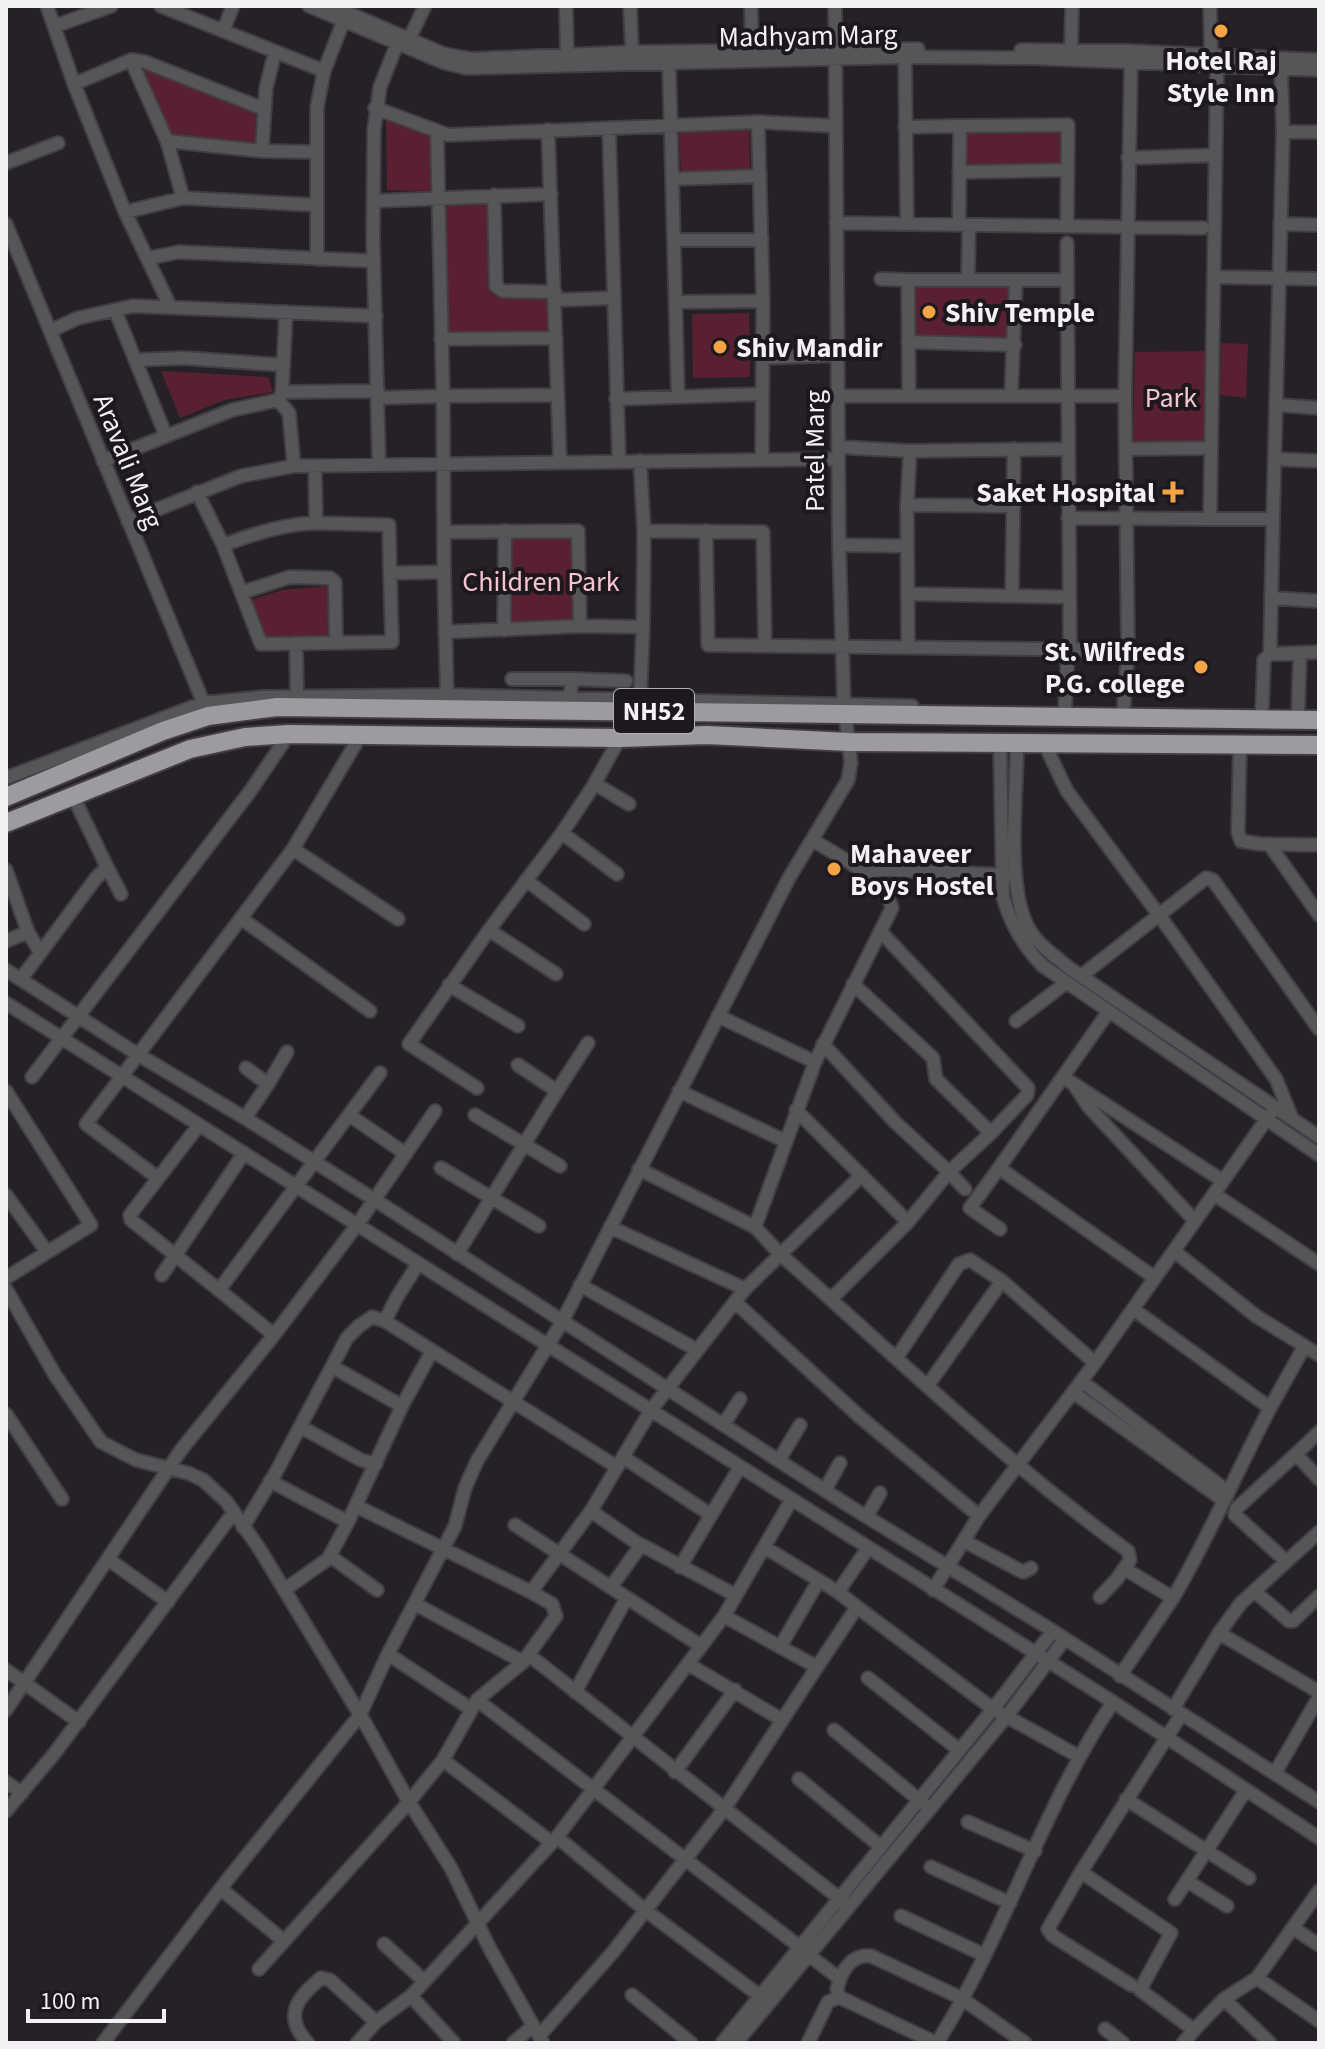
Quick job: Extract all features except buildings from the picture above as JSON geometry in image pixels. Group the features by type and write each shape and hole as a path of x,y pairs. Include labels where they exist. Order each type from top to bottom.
{"highway":[{"name":"NH52","path":"6,797 163,731 206,709 844,710 1319,720"},
{"name":"NH52","path":"6,823 190,749 245,737 289,734 620,738 707,735 849,742 1319,745"}],"street":[{"path":"47,6 125,212 170,306"},
{"path":"55,26 111,6"},
{"path":"161,6 324,71"},
{"path":"223,31 233,6"},
{"name":"Madhyam Marg","path":"309,6 444,54 471,59 632,52 752,51 1131,61 1319,60"},
{"name":"Madhyam Marg","path":"332,6 442,62 466,68 837,54 1071,50 1319,70"},
{"path":"379,464 374,261 375,108 380,87 402,39 425,6"},
{"path":"566,6 567,54"},
{"path":"630,6 632,52"},
{"path":"751,6 752,51"},
{"name":"Patel Marg","path":"103,2043 360,1715 388,1654 445,1548 477,1461 562,1322 789,878 848,780 851,763 844,710 839,545 835,6"},
{"path":"1071,50 1072,6"},
{"path":"1210,6 1216,155 1210,519"},
{"path":"317,259 317,107 324,71 344,20"},
{"path":"262,151 264,109 275,52"},
{"path":"905,57 907,224"},
{"path":"74,84 131,60 145,62 264,109"},
{"path":"131,60 167,141 183,198"},
{"path":"1124,714 1128,650 1125,396 1131,61"},
{"path":"669,62 678,397"},
{"path":"1262,711 1264,660 1270,654 1278,405 1283,132 1281,69"},
{"path":"375,108 448,135 758,122 836,126"},
{"path":"758,122 763,301 762,459"},
{"path":"905,127 1068,125 1067,226"},
{"path":"960,126 959,172 968,279"},
{"path":"609,128 619,461"},
{"path":"548,130 560,461"},
{"path":"437,132 447,695"},
{"path":"1283,132 1319,132"},
{"path":"167,141 262,151 317,152"},
{"path":"6,163 58,143"},
{"path":"1128,158 1216,155"},
{"path":"959,172 1067,170"},
{"path":"673,179 760,176"},
{"path":"374,201 551,194"},
{"path":"494,195 496,286 503,291 613,298"},
{"path":"125,212 183,198 316,205"},
{"path":"836,223 1203,228"},
{"name":"Aravali Marg","path":"6,224 206,709"},
{"path":"1280,224 1319,225"},
{"path":"676,240 762,240"},
{"path":"1065,709 1069,650 1067,243"},
{"path":"149,258 179,252 374,261"},
{"path":"1214,277 1319,279"},
{"path":"881,279 1067,280"},
{"path":"908,280 909,395"},
{"path":"1011,396 1016,280"},
{"path":"677,302 763,301"},
{"path":"50,331 78,318 133,306 376,316"},
{"path":"115,310 166,436"},
{"path":"286,312 280,396 289,413 294,466"},
{"path":"441,339 556,338"},
{"path":"908,342 1015,345"},
{"path":"761,358 838,355"},
{"path":"135,360 183,358 283,365"},
{"path":"616,399 762,394"},
{"path":"103,461 232,410 280,396 557,395"},
{"path":"838,396 1125,396"},
{"path":"1278,405 1319,408"},
{"path":"1128,449 1211,448"},
{"path":"1012,596 1014,449"},
{"path":"128,521 241,476 294,466 762,459 838,453 1067,449"},
{"path":"908,646 907,505 910,451"},
{"path":"1276,459 1319,461"},
{"path":"640,461 644,531 640,701"},
{"path":"315,466 316,523"},
{"path":"197,492 243,592 261,644 392,642 389,525 293,524 264,530 223,545"},
{"path":"907,505 1014,506"},
{"path":"1068,518 1273,519"},
{"path":"504,630 505,531"},
{"path":"445,532 578,531 580,626"},
{"path":"644,531 763,532 765,646"},
{"path":"706,531 708,645 1128,650"},
{"path":"839,545 907,546"},
{"path":"390,573 444,572"},
{"path":"243,592 290,577 330,578 335,582 336,641"},
{"path":"909,594 1069,597"},
{"path":"1271,598 1319,601"},
{"path":"445,632 580,626 643,627"},
{"path":"296,643 297,695"},
{"path":"1270,654 1319,652"},
{"path":"1298,712 1300,654"},
{"path":"512,679 626,681"},
{"path":"570,699 572,679"},
{"path":"6,778 206,709 297,695 447,695 844,710 1065,709 1124,714 1319,712"},
{"path":"158,1178 86,1124 293,849 362,733"},
{"path":"32,1077 270,765 289,734"},
{"path":"477,1088 409,1044 562,833 595,784 620,738"},
{"path":"1044,743 1067,791 1276,1079 1292,1118"},
{"path":"1240,743 1238,832 1241,841 1319,845"},
{"path":"1009,744 1009,874 1003,897 1009,918 1028,951 1043,966 1319,1155"},
{"path":"595,784 629,804"},
{"path":"73,796 121,894"},
{"path":"562,833 617,874"},
{"path":"755,1227 815,1062 892,905 861,869 812,840"},
{"path":"1269,844 1318,914"},
{"path":"293,849 398,919"},
{"path":"21,979 107,867"},
{"path":"861,869 1009,874"},
{"path":"6,870 28,932 40,952"},
{"path":"1009,874 1029,929 1043,947 1319,1137"},
{"path":"1081,976 1206,878 1213,880 1319,1029"},
{"path":"526,880 584,924"},
{"path":"242,919 370,1011"},
{"path":"489,930 556,974"},
{"path":"6,941 28,932"},
{"path":"831,1299 908,1222 949,1172 1027,1095 1028,1088 881,932"},
{"path":"6,970 375,1200 825,1490 1053,1631 1319,1802"},
{"path":"1016,1021 1067,982"},
{"path":"853,984 933,1058 936,1079 991,1133"},
{"path":"449,985 518,1026"},
{"path":"6,1003 933,1590 1038,1652 1319,1838"},
{"path":"1000,1229 970,1208 1068,1080 1109,1011"},
{"path":"718,1016 815,1062"},
{"path":"457,1254 588,1043"},
{"path":"823,1044 895,1122 965,1189"},
{"path":"245,1118 287,1052"},
{"path":"518,1065 557,1091"},
{"path":"246,1068 268,1084"},
{"path":"219,1290 380,1073"},
{"path":"1068,1080 1223,1181"},
{"path":"1068,1080 1088,1106 1195,1221"},
{"path":"6,1091 91,1225 6,1278"},
{"path":"679,1091 785,1141"},
{"path":"933,1590 979,1516 1095,1363 1275,1107"},
{"path":"796,1110 908,1222"},
{"path":"6,1710 181,1450 357,1225 435,1111"},
{"path":"349,1115 406,1154"},
{"path":"475,1115 560,1166"},
{"path":"199,1125 130,1215 131,1220 274,1335"},
{"path":"162,1275 244,1153"},
{"path":"441,1168 539,1226"},
{"path":"999,1168 1155,1278"},
{"path":"639,1169 755,1227 779,1253 1018,1464 1128,1551 1130,1560 1125,1569 1100,1597"},
{"path":"531,1592 591,1511 651,1410 745,1289 862,1175"},
{"path":"1214,1194 1319,1264"},
{"path":"6,1195 47,1252"},
{"path":"610,1227 745,1289"},
{"path":"1174,1251 1256,1316 1319,1355"},
{"path":"897,1357 964,1260 977,1263 1002,1281 1095,1363"},
{"path":"385,1321 418,1264"},
{"path":"928,1385 1002,1281"},
{"path":"580,1285 697,1350"},
{"path":"6,1289 11,1309 101,1442 136,1460 188,1473 212,1486 234,1512 259,1548 451,1868 539,2035"},
{"path":"735,1302 860,1417 979,1516"},
{"path":"1133,1309 1270,1408"},
{"path":"243,1527 301,1427 347,1338 372,1317 385,1321 514,1401 711,1515"},
{"path":"1120,1676 1195,1560 1270,1408 1304,1347"},
{"path":"284,1590 330,1556 432,1351"},
{"path":"333,1367 402,1406"},
{"path":"1077,1386 1225,1496"},
{"path":"724,1424 740,1399"},
{"path":"6,1414 62,1499"},
{"path":"779,1460 800,1425"},
{"path":"301,1427 361,1460 376,1464"},
{"path":"1286,1561 1235,1515 1240,1503 1319,1432"},
{"path":"1296,1454 1319,1479"},
{"path":"825,1490 840,1463"},
{"path":"680,1567 740,1467"},
{"path":"270,1481 348,1522"},
{"path":"867,1516 880,1493"},
{"path":"363,2042 376,2022 411,1996 478,1923 554,1839 594,1789 724,1616 792,1499"},
{"path":"259,1969 409,1802 443,1760 474,1704 526,1658 556,1616 552,1604 531,1592 356,1506"},
{"path":"591,1511 641,1545 735,1595"},
{"path":"6,1811 79,1722 234,1512"},
{"path":"515,1525 701,1646"},
{"path":"1131,1985 1053,1936 1048,1929 1166,1738 1219,1633 1254,1591 1319,1532"},
{"path":"964,1541 1023,1572 1031,1568"},
{"path":"611,1587 641,1545"},
{"path":"766,1548 838,1592 993,1709 1078,1756"},
{"path":"838,1592 868,1548"},
{"path":"330,1556 377,1590"},
{"path":"108,1559 168,1602"},
{"path":"1125,1569 1173,1598"},
{"path":"780,1647 818,1582"},
{"path":"1254,1591 1289,1621 1293,1621 1319,1596"},
{"path":"575,1692 626,1599"},
{"path":"415,1604 526,1658 575,1692 850,1906"},
{"path":"513,2043 539,2035 685,1860 725,1808 857,1607"},
{"path":"724,1616 817,1667"},
{"path":"722,2043 760,1996 850,1906 959,1750 1053,1631"},
{"path":"1219,1633 1319,1695 1275,1773"},
{"path":"736,2043 805,1951 838,1898 881,1847 1006,1717 1065,1639"},
{"path":"388,1654 474,1704 594,1789 840,1979"},
{"path":"688,1664 782,1720"},
{"path":"6,1670 79,1722"},
{"path":"868,1678 959,1750"},
{"path":"675,1772 735,1690"},
{"path":"808,2043 828,2002 839,1997 936,2043 1010,1903 1078,1756 1113,1702"},
{"path":"834,1730 924,1804"},
{"path":"443,1760 554,1839 760,1996"},
{"path":"799,1779 881,1847"},
{"path":"6,1782 22,1793"},
{"path":"1175,1899 1246,1790"},
{"path":"1126,1799 1249,1878"},
{"path":"968,1822 1035,1851"},
{"path":"931,1867 1010,1903"},
{"path":"1081,1872 1171,1933 1140,1990 1194,2030"},
{"path":"1187,1881 1227,1906"},
{"path":"221,1889 284,1941"},
{"path":"1183,2043 1224,1999 1257,1978 1319,1891"},
{"path":"901,1916 984,1955"},
{"path":"1293,1928 1319,1945"},
{"path":"384,1944 423,1980"},
{"path":"839,1997 837,1989 844,1970 853,1960 864,1955 871,1956 961,1998 1025,2043"},
{"path":"308,2043 294,2022 295,2008 306,1991 321,1978 330,1980 376,2022"},
{"path":"1257,1978 1319,2021"},
{"path":"632,1995 691,2043"},
{"path":"411,1996 454,2043"},
{"path":"1224,1999 1270,2043"},
{"path":"1105,2029 1123,2043"}],"green space":[{"path":"131,60 264,109 262,151 167,141"},
{"path":"386,118 434,137 435,191 387,190"},
{"path":"1068,125 1067,170 959,172 960,126"},
{"path":"749,129 750,172 681,174 679,131"},
{"path":"493,202 493,295 548,295 548,333 447,335 446,203"},
{"path":"913,284 1011,287 1008,340 912,337"},
{"name":"Shiv Mandir","path":"749,313 750,377 693,378 692,314"},
{"name":"Park","path":"1221,343 1248,344 1246,398 1220,395"},
{"name":"Park","path":"1208,351 1206,443 1133,443 1135,352"},
{"path":"161,371 268,377 273,392 224,400 180,418"},
{"name":"Children Park","path":"509,537 572,537 572,624 510,625"},
{"path":"327,586 331,636 263,638 251,600 282,590"}],"place":[{"name":"Hotel Raj Style Inn","path":"1221,31"},
{"name":"Shiv Temple","path":"929,312"},
{"name":"Shiv Mandir","path":"720,347"},
{"name":"Saket Hospital","path":"1173,492"},
{"name":"St. Wilfreds P.G. college","path":"1201,667"},
{"name":"Mahaveer Boys Hostel","path":"834,869"}]}
